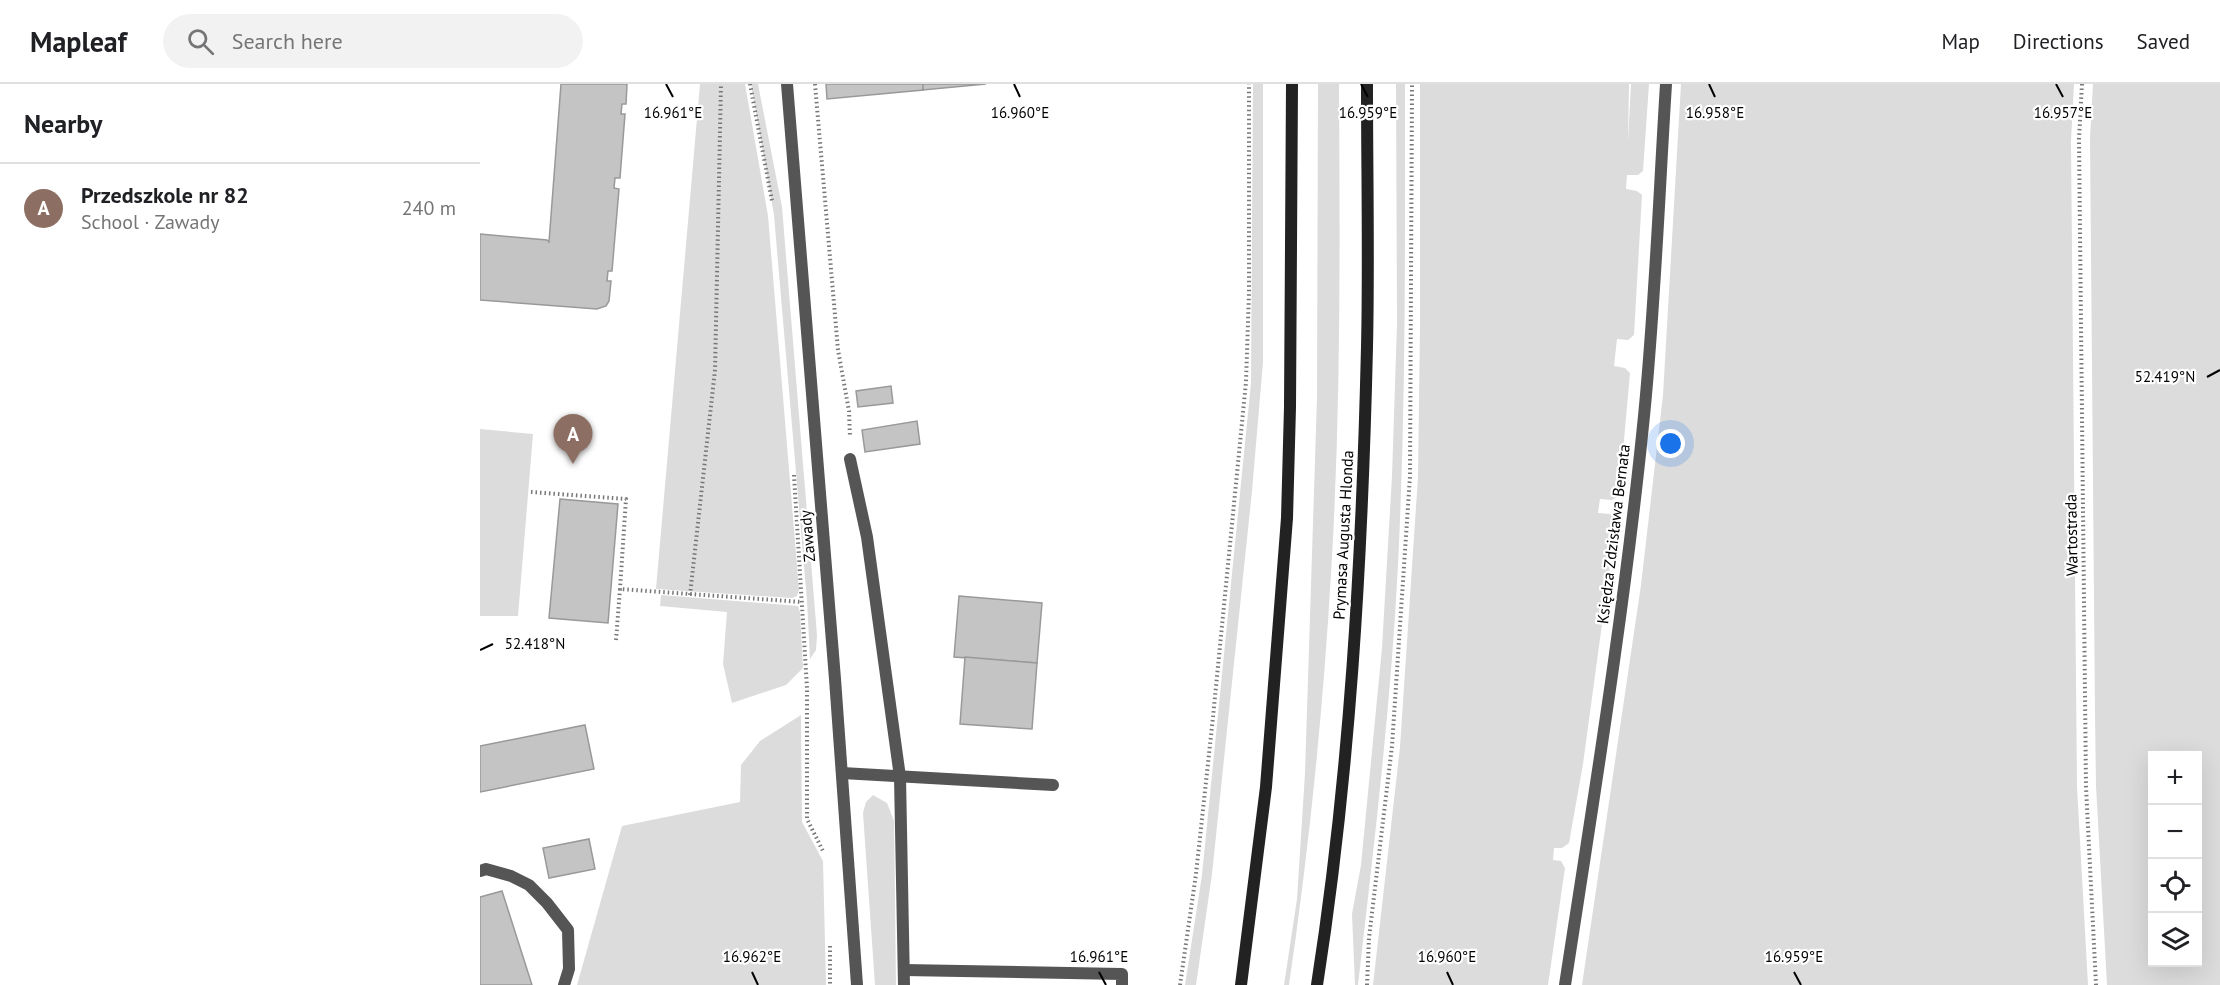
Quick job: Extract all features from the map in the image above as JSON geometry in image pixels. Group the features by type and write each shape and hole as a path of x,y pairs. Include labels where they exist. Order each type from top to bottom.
{"main road":[{"path":"1241,985 1266,787 1287,518 1292,84"},
{"name":"Prymasa Augusta Hlonda","path":"1317,985 1343,774 1361,521 1367,346 1367,84"}],"street":[{"name":"Zawady","path":"787,84 857,985"},
{"name":"Księdza Zdzisława Bernata","path":"1565,985 1621,611 1635,501 1644,413 1666,84"},
{"path":"850,459 867,537 900,777 904,985"},
{"path":"842,773 1053,786"},
{"path":"480,871 486,869 511,876 529,885 547,903 568,930 569,969 564,985"},
{"path":"904,969 1122,974 1122,985"}],"path":[{"path":"690,595 715,370 721,84"},
{"path":"750,84 774,209"},
{"path":"815,84 838,350 849,411 850,459"},
{"path":"1180,985 1196,874 1214,717 1246,382 1249,293 1249,84"},
{"path":"1367,985 1369,938 1392,746 1410,476 1412,84"},
{"name":"Wartostrada","path":"2082,84 2079,139 2084,726 2096,985"},
{"path":"794,470 807,688 807,819 828,860"},
{"path":"531,492 626,499 616,640"},
{"path":"620,589 802,602"},
{"path":"830,940 830,985"}],"shaded area":[{"path":"700,84 745,84 768,216 799,590 797,596 792,598 656,589"},
{"path":"751,84 758,84 782,207 817,635 816,650 810,659 774,215"},
{"path":"1253,84 1263,84 1263,362 1252,491 1212,874 1196,985 1185,985 1202,875 1251,383"},
{"path":"1318,84 1339,84 1340,268 1337,452 1328,626 1314,780 1289,985 1284,985 1297,899 1305,773 1317,397"},
{"path":"1396,84 1405,84 1404,385 1401,505 1391,670 1381,775 1358,985 1355,985 1352,914 1361,865 1382,648 1392,476 1397,324"},
{"path":"1420,84 1629,84 1628,143 1631,84 1649,84 1643,171 1638,175 1627,175 1626,189 1637,191 1642,195 1634,335 1628,340 1617,339 1614,366 1625,368 1630,373 1619,496 1612,500 1600,499 1598,513 1610,514 1616,521 1583,764 1569,843 1562,848 1554,848 1553,860 1561,861 1565,868 1548,985 1373,985 1400,747 1418,477"},
{"path":"1681,84 2074,84 2071,141 2077,787 2088,985 1582,985 1641,585 1663,395"},
{"path":"2093,84 2220,84 2220,985 2107,985 2096,786 2090,138"},
{"path":"480,429 533,434 518,616 480,616"},
{"path":"661,595 798,606 803,668 786,685 732,703 723,664 727,612 660,606"},
{"path":"801,715 802,822 823,861 826,985 577,985 622,826 740,802 741,765 760,741"},
{"path":"873,795 887,803 894,821 896,985 875,985 863,813 866,802"}],"building":[{"path":"561,84 627,84 626,104 622,104 621,114 625,114 620,178 615,178 614,188 619,189 612,271 608,271 607,281 611,281 609,301 606,306 597,309 480,300 480,234 549,242"},
{"path":"826,84 923,84 923,90 827,99"},
{"path":"923,84 986,84 923,90"},
{"path":"891,386 893,403 858,407 856,391"},
{"path":"917,421 920,444 865,452 862,430"},
{"path":"560,499 618,504 608,623 549,618"},
{"path":"959,596 1042,603 1037,663 954,657"},
{"path":"965,657 1037,663 1032,729 960,724"},
{"path":"585,725 594,769 480,792 480,746"},
{"path":"589,839 595,869 549,878 543,848"},
{"path":"502,891 532,985 480,985 480,897"}],"place":[{"name":"Przedszkole nr 82","path":"573,464"}]}
